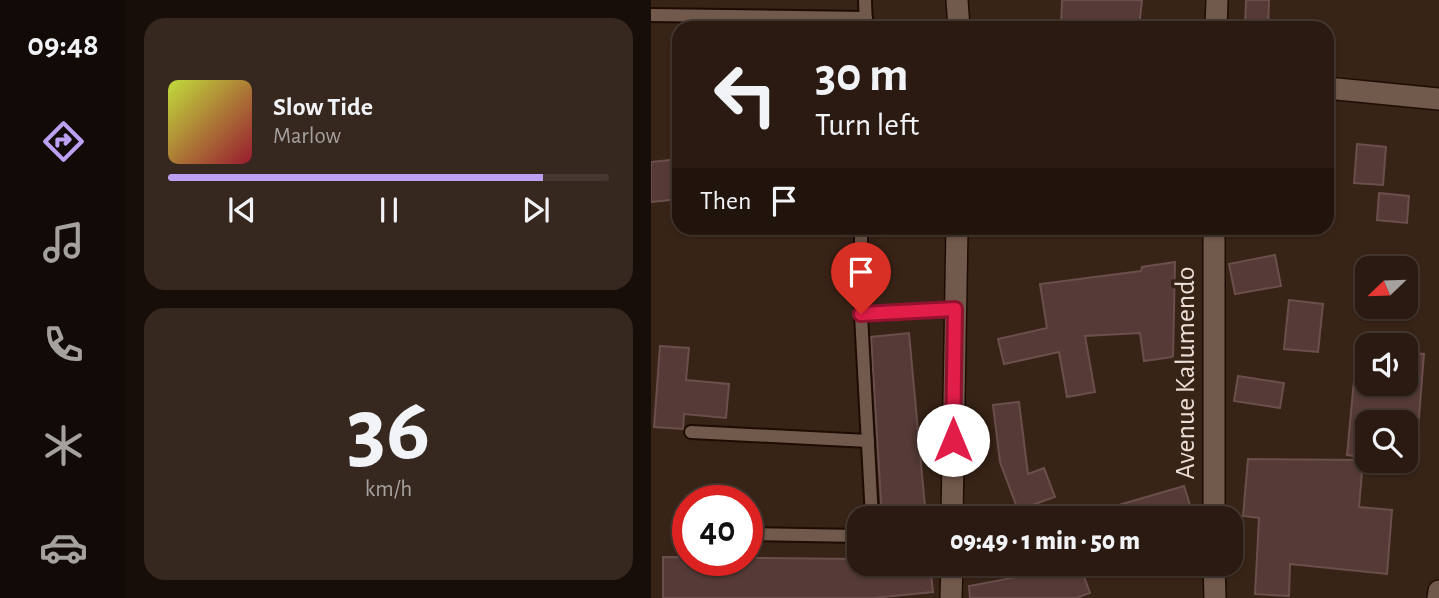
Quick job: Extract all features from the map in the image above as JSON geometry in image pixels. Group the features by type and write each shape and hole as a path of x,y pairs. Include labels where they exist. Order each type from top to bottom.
{"street":[{"path":"957,0 958,21"},
{"path":"1216,21 1217,0"},
{"path":"1334,89 1439,99"},
{"path":"952,506 957,235"},
{"name":"Avenue Kalumendo","path":"1214,235 1214,506"},
{"path":"951,598 952,576"},
{"path":"1214,576 1214,595 1235,598"},
{"path":"1438,598 1439,591"}],"lane":[{"path":"865,0 866,21"},
{"path":"651,15 812,21"},
{"path":"861,235 861,314 871,506"},
{"path":"861,314 955,309"},
{"path":"691,432 868,441"},
{"path":"763,534 847,536"}],"building":[{"path":"1062,0 1142,0 1140,21 1061,21"},
{"path":"1246,0 1269,0 1268,21 1245,21"},
{"path":"1357,144 1386,147 1383,185 1354,183"},
{"path":"672,160 672,200 651,202 651,162"},
{"path":"1379,193 1409,196 1407,223 1377,220"},
{"path":"1275,255 1281,286 1235,294 1229,264"},
{"path":"1175,262 1173,357 1144,361 1140,333 1085,336 1095,392 1067,397 1059,352 1004,364 998,339 1047,328 1040,284 1141,271 1142,267"},
{"path":"1289,300 1323,304 1318,352 1284,349"},
{"path":"909,333 925,506 881,506 871,337"},
{"path":"660,346 689,348 686,380 729,384 726,418 684,414 683,429 654,427"},
{"path":"1418,353 1424,354 1418,429 1418,410 1355,410 1355,456 1347,455 1355,369 1355,396 1418,396"},
{"path":"1238,376 1284,383 1280,408 1234,401"},
{"path":"1019,402 1028,474 1044,468 1055,497 1032,506 1016,506 1000,462 993,405"},
{"path":"1248,459 1355,460 1355,473 1362,473 1359,507 1392,510 1387,574 1290,564 1289,596 1255,594 1259,518 1243,516"},
{"path":"1184,486 1190,506 1115,506"},
{"path":"663,557 672,557 672,576 763,576 763,558 847,559 847,576 931,576 933,592 873,598 663,598"},
{"path":"1022,576 1084,576 1090,593 1076,598 970,598 969,586"}],"route":[{"path":"861,314 955,309 953,440"}]}
